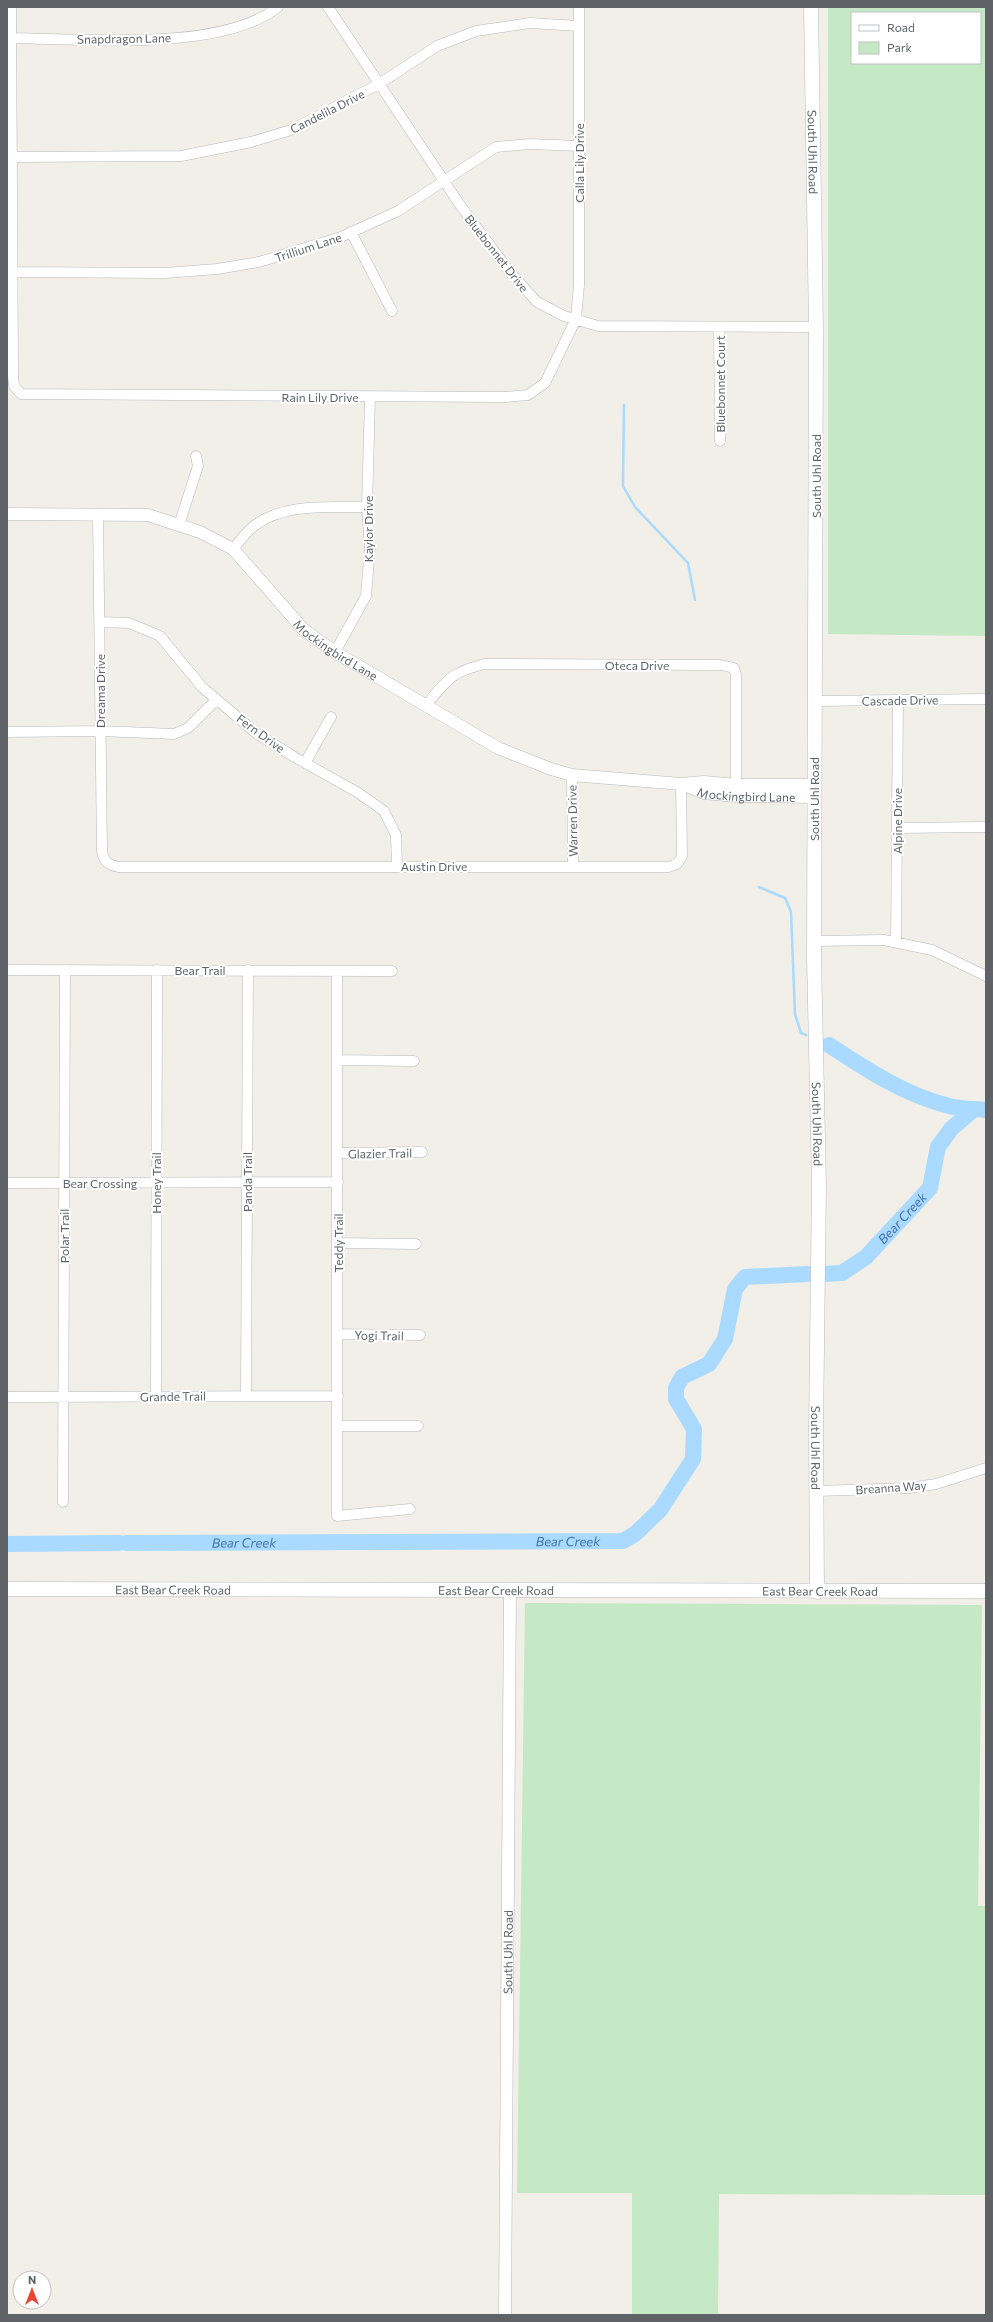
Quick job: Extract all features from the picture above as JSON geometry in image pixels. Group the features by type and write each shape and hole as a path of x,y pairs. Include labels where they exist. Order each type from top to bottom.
{"main road":[{"name":"South Uhl Road","path":"811,7 816,327 814,941 819,1185 817,1491 818,1592"},
{"name":"East Bear Creek Road","path":"7,1589 818,1592 986,1591"}],"street":[{"path":"10,333 13,272 10,89 12,38 11,7"},
{"name":"Snapdragon Lane","path":"12,38 161,40 202,35 244,26 271,13 278,7"},
{"name":"Bluebonnet Drive","path":"328,7 444,181 509,271 537,302 576,319 598,326 816,327"},
{"name":"Calla Lily Drive","path":"576,319 579,284 579,7"},
{"name":"Candelila Drive","path":"12,157 182,156 251,142 291,130 379,84 437,46 476,31 530,23 579,26"},
{"name":"Trillium Lane","path":"13,272 165,273 217,269 259,262 352,232 398,211 496,147 530,144 579,146"},
{"path":"352,232 392,311"},
{"name":"Rain Lily Drive","path":"10,333 14,386 21,394 506,398 528,395 545,383 576,319"},
{"name":"Bluebonnet Court","path":"719,327 720,441"},
{"name":"Kaylor Drive","path":"335,652 366,596 370,548 367,507 370,397"},
{"path":"179,525 198,466 196,456"},
{"path":"233,549 253,527 270,516 289,510 367,507"},
{"name":"Mockingbird Lane","path":"7,514 148,515 200,532 233,549 304,630 335,652 498,748 551,769 572,774 681,784 704,782 736,791 814,791"},
{"name":"Dreama Drive","path":"98,514 102,851 104,860 109,865"},
{"name":"Fern Drive","path":"100,622 129,623 160,636 202,687 256,733 305,763 358,792 384,811 396,835 396,866"},
{"name":"Oteca Drive","path":"426,705 451,676 461,670 484,664 715,665 734,668 736,675 736,791"},
{"name":"Cascade Drive","path":"814,701 986,699"},
{"path":"7,732 100,731 174,734 188,728 216,700"},
{"name":"Alpine Drive","path":"896,942 898,700"},
{"path":"305,763 331,717"},
{"name":"Warren Drive","path":"572,774 573,867"},
{"name":"Austin Drive","path":"109,865 119,867 668,867 677,864 682,856 681,784"},
{"path":"896,828 986,827"},
{"path":"814,941 884,940 896,942 932,950 986,976"},
{"name":"Bear Trail","path":"7,970 392,971"},
{"name":"Polar Trail","path":"63,1502 65,970"},
{"name":"Honey Trail","path":"156,1396 157,970"},
{"name":"Panda Trail","path":"246,1395 248,970"},
{"name":"Teddy Trail","path":"337,970 337,1516 410,1509"},
{"path":"337,1060 414,1061"},
{"name":"Glazier Trail","path":"338,1153 422,1152"},
{"name":"Bear Crossing","path":"7,1183 338,1182"},
{"path":"338,1243 416,1244"},
{"name":"Yogi Trail","path":"338,1334 420,1335"},
{"name":"Grande Trail","path":"7,1397 246,1395 338,1396"},
{"path":"338,1426 418,1426"},
{"name":"Breanna Way","path":"817,1491 909,1488 936,1484 986,1468"},
{"name":"South Uhl Road","path":"505,2315 510,1590"}],"green space":[{"path":"828,7 986,7 986,636 828,634"},
{"path":"525,1603 982,1605 978,1906 986,1906 986,2195 719,2194 718,2315 632,2315 632,2193 517,2193"}],"waterway":[{"path":"624,405 623,486 635,507 688,563 695,600"},
{"path":"759,887 785,898 791,912 795,1014 801,1033 806,1035"},
{"path":"829,1045 887,1081 917,1095 954,1107 986,1110"},
{"name":"Bear Creek","path":"824,1274 842,1273 866,1257 930,1188 938,1147 951,1129 974,1109"},
{"name":"Bear Creek","path":"127,1543 623,1541 635,1534 660,1510 693,1459 694,1429 676,1399 676,1388 682,1377 709,1364 725,1339 735,1289 745,1277 807,1274"},
{"name":"Bear Creek","path":"7,1544 119,1543"}]}
